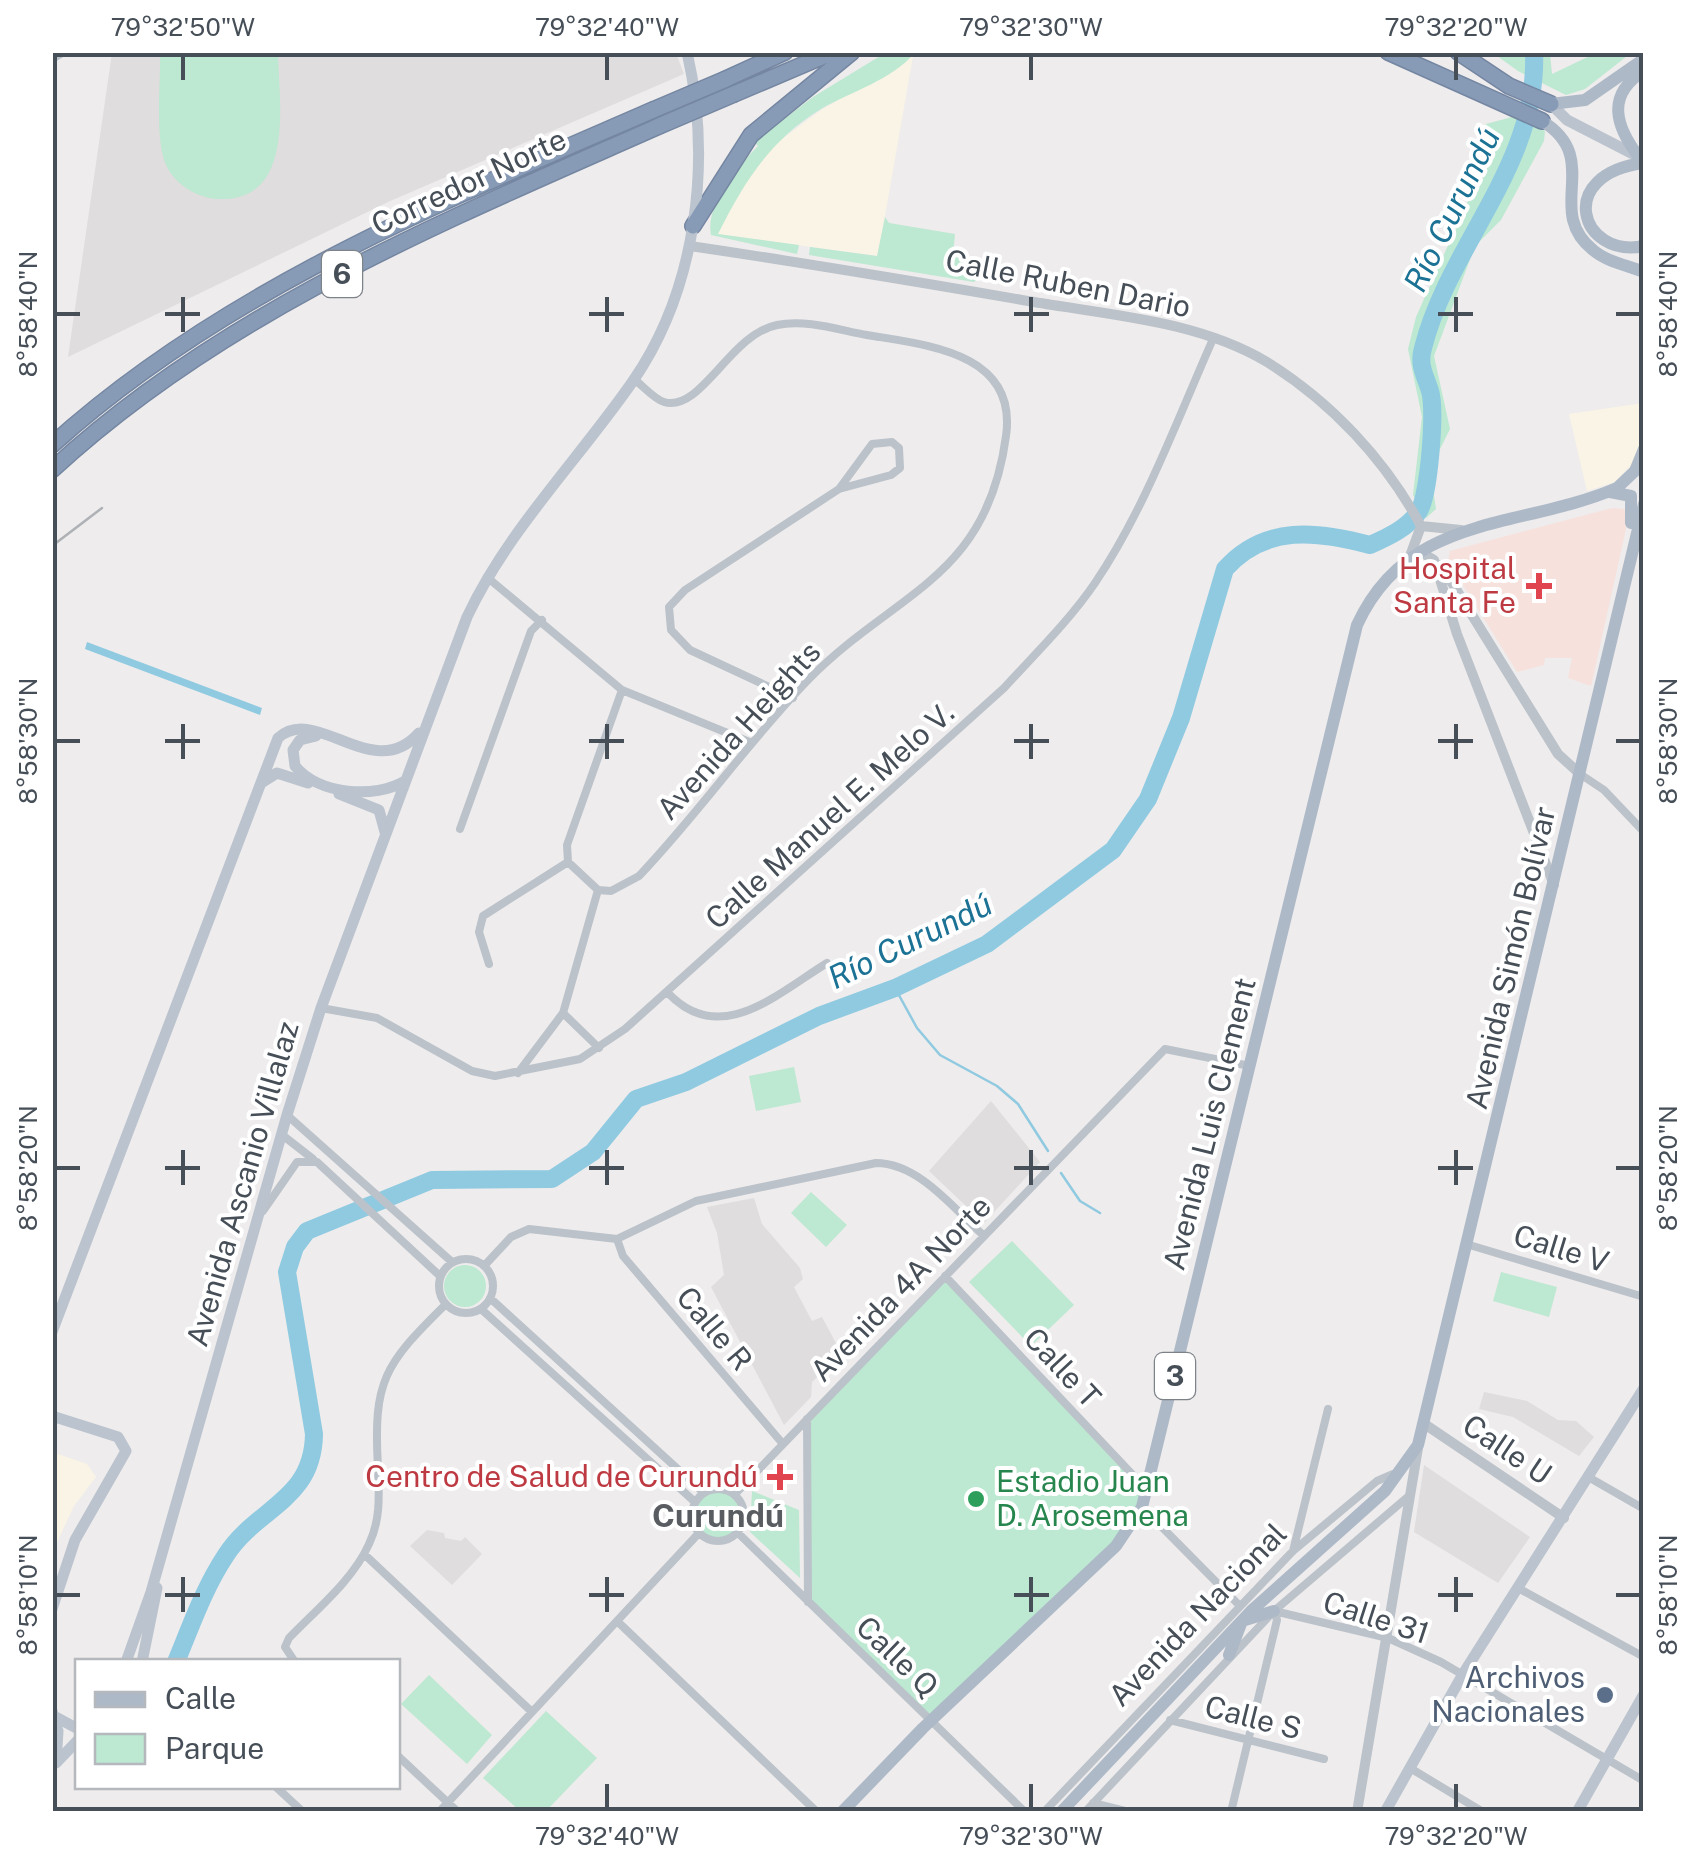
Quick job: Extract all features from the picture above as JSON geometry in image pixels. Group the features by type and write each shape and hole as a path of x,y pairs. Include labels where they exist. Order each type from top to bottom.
{"highway":[{"name":"Corredor Norte","path":"730,87 785,52"},
{"name":"Corredor Norte","path":"52,445 134,377 222,319 393,227 730,87 833,52"},
{"path":"693,226 750,135 852,52"},
{"path":"1388,52 1541,121"},
{"path":"1458,52 1509,86 1549,104"},
{"name":"Corredor Norte","path":"52,470 142,395 207,349 404,241 656,118"}],"main road":[{"name":"Avenida Ascanio Villalaz","path":"127,1659 158,1571 286,1114 424,726 488,577 634,379 660,336 693,226 697,125 688,52"},
{"path":"1549,104 1585,100 1644,59"},
{"path":"1642,160 1622,133 1616,112 1626,85 1644,72"},
{"path":"1549,104 1567,120 1642,160"},
{"path":"1541,121 1567,120"},
{"path":"1541,121 1563,136 1572,152 1570,214 1581,238 1598,254 1644,272"},
{"path":"1642,160 1602,174 1589,190 1586,204 1590,222 1602,240 1622,247 1644,246"},
{"path":"1607,492 1635,472 1644,448"},
{"path":"1607,492 1628,494 1632,499 1628,568"},
{"name":"Avenida Luis Clement","path":"842,1812 930,1721 1116,1546 1142,1507 1356,625 1371,593 1414,554 1441,540 1467,529 1607,492"},
{"name":"Avenida Simón Bolívar","path":"1423,1423 1644,504"},
{"path":"54,1323 283,734 299,730 386,753 407,744 424,726"},
{"path":"324,736 305,738 295,745 292,761 303,775 355,792 386,791 406,781"},
{"path":"261,783 270,775 280,774 371,806 382,814 386,837"},
{"path":"1385,1812 1463,1674 1639,1408 1644,1388"},
{"path":"52,1416 118,1438 126,1449 117,1474 75,1540 52,1610"},
{"name":"Avenida Nacional","path":"1061,1812 1242,1621 1386,1491 1418,1445 1423,1423"},
{"path":"143,1659 156,1611 158,1571"},
{"path":"1229,1655 1242,1621 1274,1611"},
{"path":"1577,1812 1644,1694"},
{"path":"53,1713 75,1727"},
{"path":"53,1713 54,1765"},
{"path":"54,1765 75,1743"}],"street":[{"path":"52,58 62,52"},
{"name":"Calle Ruben Dario","path":"690,246 1143,320 1214,339 1264,360 1322,401 1362,442 1420,524"},
{"name":"Avenida Heights","path":"598,890 611,891 639,876 793,698 848,643 905,604 962,552 986,506 1006,435 1007,414 996,384 972,359 946,348 798,323 756,331 738,345 699,392 678,404 661,402 634,379"},
{"name":"Calle Manuel E. Melo V.","path":"321,1008 376,1018 472,1072 495,1076 580,1059 599,1048 668,992 1004,688 1051,638 1095,583 1132,518 1214,339"},
{"path":"793,698 690,650 671,630 669,608 686,590 838,490 892,476 900,468 898,448 892,442 872,444 838,490"},
{"path":"1467,529 1420,524 1414,554 1434,560 1554,886"},
{"path":"1441,540 1437,555 1558,754 1644,832"},
{"path":"488,577 622,690 752,743"},
{"path":"1449,607 1462,600"},
{"path":"460,829 532,631 542,620"},
{"path":"568,862 572,821 622,690"},
{"path":"518,1073 563,1012 598,890 568,862"},
{"path":"489,964 479,932 483,916 568,862"},
{"path":"668,992 681,1007 703,1018 736,1018 827,963"},
{"path":"563,1012 599,1048"},
{"name":"Avenida 4A Norte","path":"735,1494 1164,1049 1250,1066"},
{"path":"286,1114 452,1262"},
{"path":"281,1134 382,1218 440,1276"},
{"path":"258,1219 297,1162 317,1162"},
{"path":"484,1266 511,1238 528,1229 617,1238 645,1229 692,1202 723,1193 889,1163 913,1174 984,1236"},
{"name":"Calle R","path":"617,1238 623,1256 782,1444"},
{"name":"Calle V","path":"1466,1244 1644,1297"},
{"path":"468,1259 484,1266 493,1284 490,1298 481,1309 458,1313 445,1304 439,1294 440,1276 452,1262 468,1259"},
{"name":"Calle T","path":"945,1276 1147,1490"},
{"path":"490,1298 704,1492"},
{"path":"293,1659 285,1647 289,1638 364,1554 380,1506 377,1399 398,1353 445,1304"},
{"path":"481,1309 695,1502"},
{"path":"1293,1551 1328,1409"},
{"path":"807,1419 808,1602"},
{"name":"Calle U","path":"1423,1423 1564,1518"},
{"path":"1357,1812 1418,1445"},
{"name":"Avenida Nacional","path":"1044,1812 1293,1551 1378,1482 1402,1470"},
{"path":"1590,1478 1644,1510"},
{"path":"718,1488 735,1494 745,1514 738,1533 718,1541 699,1533 692,1520 695,1502 704,1492 718,1488"},
{"name":"Calle 31","path":"1086,1812 1229,1655 1274,1611 1410,1495"},
{"path":"1142,1507 1239,1604"},
{"path":"439,1812 699,1533"},
{"name":"Calle Q","path":"738,1533 1025,1812"},
{"path":"364,1554 532,1712"},
{"path":"1518,1588 1644,1658"},
{"path":"1231,1812 1278,1620 1274,1611"},
{"name":"Calle 31","path":"1274,1611 1388,1638 1463,1674 1644,1780"},
{"path":"618,1621 817,1812"},
{"name":"Calle S","path":"1170,1720 1324,1759"},
{"path":"400,1758 458,1812"},
{"path":"1410,1768 1483,1812"},
{"path":"278,1789 303,1812"},
{"path":"1093,1803 1130,1812"}],"shaded area":[{"path":"112,53 676,53 684,74 388,202 68,357"},
{"path":"913,56 878,256 717,234 741,186 770,148 821,110"},
{"path":"1643,403 1643,430 1635,461 1615,482 1587,491 1569,414"},
{"name":"Hospital Santa Fe","path":"1612,508 1624,509 1628,520 1591,686 1568,678 1572,658 1545,658 1544,665 1517,672 1448,561 1450,551"},
{"path":"991,1101 1040,1162 984,1223 929,1171"},
{"path":"754,1198 762,1224 800,1268 803,1279 794,1287 812,1321 822,1317 845,1360 828,1367 812,1382 811,1397 784,1425 711,1287 724,1275 717,1233 707,1207"},
{"path":"1484,1392 1527,1401 1558,1420 1576,1421 1594,1437 1579,1456 1513,1417 1479,1409"},
{"path":"53,1447 55,1453 87,1464 96,1477 74,1506 53,1551"},
{"path":"1424,1465 1530,1537 1498,1583 1414,1532"},
{"path":"427,1530 461,1541 465,1537 482,1554 452,1585 410,1546"}],"green space":[{"path":"160,53 278,53 278,146 260,185 242,196 217,199 188,189 171,174 161,143"},
{"path":"885,53 914,53 895,70 821,109 787,134 760,164 718,234 799,245 797,254 711,235 710,223 718,199 758,146 754,142 813,97"},
{"path":"1493,53 1550,53 1552,74 1596,53 1631,53 1585,89 1566,95 1518,71"},
{"path":"1512,117 1545,131 1544,141 1501,220 1475,246 1434,356 1450,429 1430,469 1436,509 1426,518 1413,495 1422,417 1408,349 1416,317 1487,158 1471,150 1486,124"},
{"path":"885,217 889,223 955,234 953,255 964,262 962,272 980,275 982,268 986,273 974,282 809,255 810,247 877,256"},
{"path":"794,1067 801,1102 756,1111 749,1076"},
{"path":"811,1192 847,1225 826,1247 791,1213"},
{"path":"1012,1241 1074,1305 1031,1346 969,1282"},
{"path":"465,1265 480,1271 486,1286 480,1301 465,1307 450,1301 444,1286 450,1271"},
{"path":"1501,1272 1557,1287 1549,1317 1493,1301"},
{"name":"Estadio Juan D. Arosemena","path":"945,1276 1147,1490 1133,1524 930,1721 808,1602 807,1419"},
{"path":"718,1489 737,1496 744,1515 737,1534 718,1541 699,1534 692,1515 699,1496"},
{"path":"752,1491 799,1510 800,1578 750,1532"},
{"path":"429,1675 492,1735 467,1764 401,1704"},
{"path":"546,1711 597,1758 546,1811 520,1811 483,1778"}],"water":[{"path":"87,642 262,708 260,715 85,649"}],"waterway":[{"name":"Río Curundú","path":"177,1659 204,1594 226,1555 294,1489 311,1456 314,1434 287,1272 295,1247 307,1231 432,1180 552,1179 593,1152 636,1099 686,1082 819,1016 895,988 987,944 1113,850 1148,799 1181,718 1225,569 1257,544 1275,538 1312,535 1370,545 1414,517 1423,502 1432,433 1432,401 1422,365 1423,348 1435,310 1508,168 1522,131 1532,93 1534,52"},
{"path":"895,988 917,1028 940,1055 997,1086 1018,1104 1048,1151"},
{"path":"1061,1173 1080,1201 1100,1213"}],"railway":[{"path":"52,546 102,508"}],"place":[{"name":"Hospital Santa Fe","path":"1539,586"},
{"name":"Centro de Salud de Curundú","path":"780,1477"},
{"name":"Estadio Juan D. Arosemena","path":"976,1499"},
{"name":"Archivos Nacionales","path":"1605,1695"}],"district":[{"name":"Curundú","path":"718,1516"}]}
